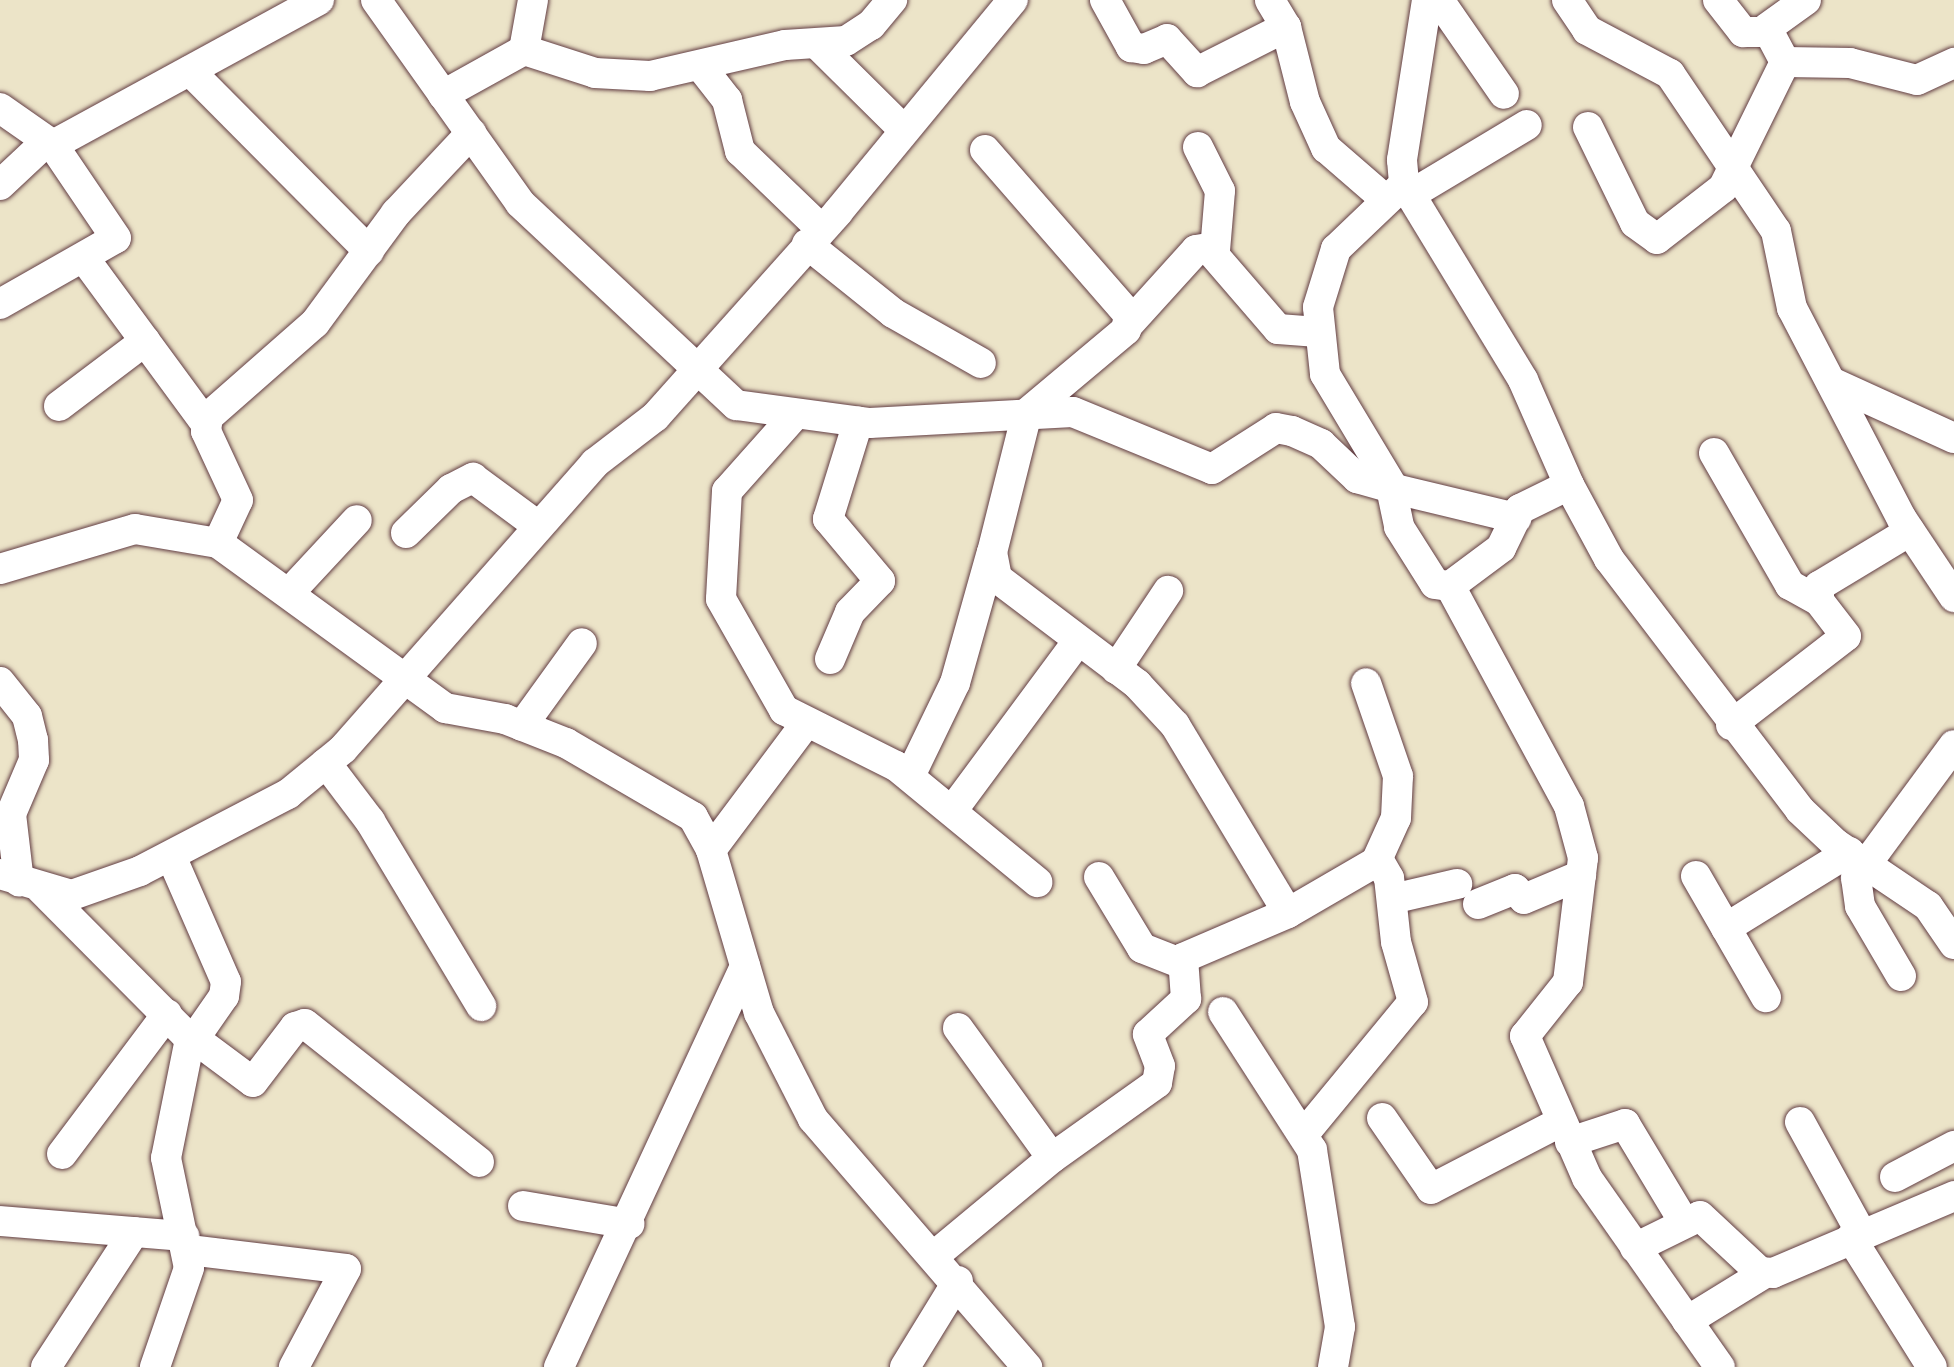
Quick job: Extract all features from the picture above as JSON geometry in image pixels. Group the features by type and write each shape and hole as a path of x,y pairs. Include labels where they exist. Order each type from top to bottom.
{"street":[{"path":"0,185 50,143 319,0"},
{"path":"376,0 520,203 692,370 736,406 793,417 858,422 1096,417 1212,469 1276,428 1321,444 1357,478 1516,518"},
{"path":"524,50 533,0"},
{"path":"444,94 524,50 595,73 650,76 702,68 786,45 817,44 859,35 892,0"},
{"path":"20,882 72,896 172,856 288,794 326,764 595,463 655,417 692,370 814,237 1013,0"},
{"path":"1105,0 1131,47 1144,49 1167,40 1197,72 1286,27"},
{"path":"1270,0 1286,27 1305,102 1326,148 1400,193 1522,380 1569,486 1609,559 1731,726 1800,810 1928,906 1950,931"},
{"path":"1400,193 1427,0"},
{"path":"1439,0 1504,94"},
{"path":"1567,0 1588,30 1670,74 1782,240 1786,293 1910,531 1954,598"},
{"path":"1718,0 1738,28 1767,32 1806,0"},
{"path":"1767,32 1784,62"},
{"path":"817,44 904,130"},
{"path":"1588,126 1635,223 1652,238 1698,213 1734,168 1784,62"},
{"path":"1784,62 1850,62 1917,80 1954,63"},
{"path":"702,68 727,100 740,151 814,237 893,313 981,363"},
{"path":"190,71 369,251"},
{"path":"0,108 50,143 116,238 0,304"},
{"path":"1527,124 1400,193 1336,249 1324,277 1318,332 1336,397 1392,488 1399,528 1436,584 1450,586 1500,548 1520,509 1569,486"},
{"path":"205,423 314,323 369,251 471,133"},
{"path":"1198,148 1220,190 1214,250 1278,329 1318,332"},
{"path":"985,150 1124,306 1129,324"},
{"path":"910,776 955,683 992,552 1023,418 1129,324 1196,250 1214,250"},
{"path":"84,258 205,423 238,500 218,543"},
{"path":"59,406 145,341"},
{"path":"1831,382 1954,438"},
{"path":"793,417 727,491 719,585 778,700 806,723 910,776 1037,882"},
{"path":"830,659 850,612 880,581 827,513 858,422"},
{"path":"1714,453 1790,586 1818,600 1846,636 1731,726"},
{"path":"406,533 450,489 473,478 538,526"},
{"path":"290,592 357,520"},
{"path":"0,569 135,529 218,543 290,592 402,682 445,708 522,726 652,788 693,818 711,850 759,1013 813,1119 888,1212 958,1282 1027,1367"},
{"path":"1818,600 1819,586 1910,531"},
{"path":"992,552 1008,590 1116,669 1175,725 1288,914"},
{"path":"1450,586 1569,806 1581,875 1568,982 1525,1036 1565,1132 1635,1248 1719,1367"},
{"path":"1116,669 1168,591"},
{"path":"952,812 1078,641"},
{"path":"522,726 582,644"},
{"path":"0,682 27,716 34,740 34,760 10,814 20,882 193,1042 253,1082 295,1027 305,1024 479,1162"},
{"path":"1100,877 1142,948 1180,963 1288,914 1378,859 1396,818 1398,776 1366,683"},
{"path":"711,850 806,723"},
{"path":"1726,928 1858,857 1954,745"},
{"path":"326,764 370,821 481,1006"},
{"path":"155,1367 189,1268 166,1158 193,1042 224,996 226,982 172,856"},
{"path":"1858,857 1856,897 1901,976"},
{"path":"1304,1134 1412,1007 1392,899 1378,859"},
{"path":"1392,899 1515,889 1524,898 1581,875"},
{"path":"1696,876 1766,997"},
{"path":"934,1256 1052,1158 1157,1083 1160,1066 1148,1034 1186,998 1189,985 1180,963"},
{"path":"560,1367 746,966"},
{"path":"1223,1012 1304,1134 1316,1170 1322,1241 1340,1327 1333,1367"},
{"path":"62,1154 167,1014"},
{"path":"958,1028 1052,1158"},
{"path":"1382,1118 1431,1189 1565,1132 1625,1124 1684,1222"},
{"path":"1800,1122 1856,1236 1932,1367"},
{"path":"1896,1178 1954,1146"},
{"path":"1687,1321 1765,1273 1954,1196"},
{"path":"523,1206 629,1224"},
{"path":"1635,1248 1684,1222 1706,1218 1765,1273"},
{"path":"0,1222 134,1232 346,1269 294,1367"},
{"path":"46,1367 134,1232"},
{"path":"905,1367 958,1282"}]}
